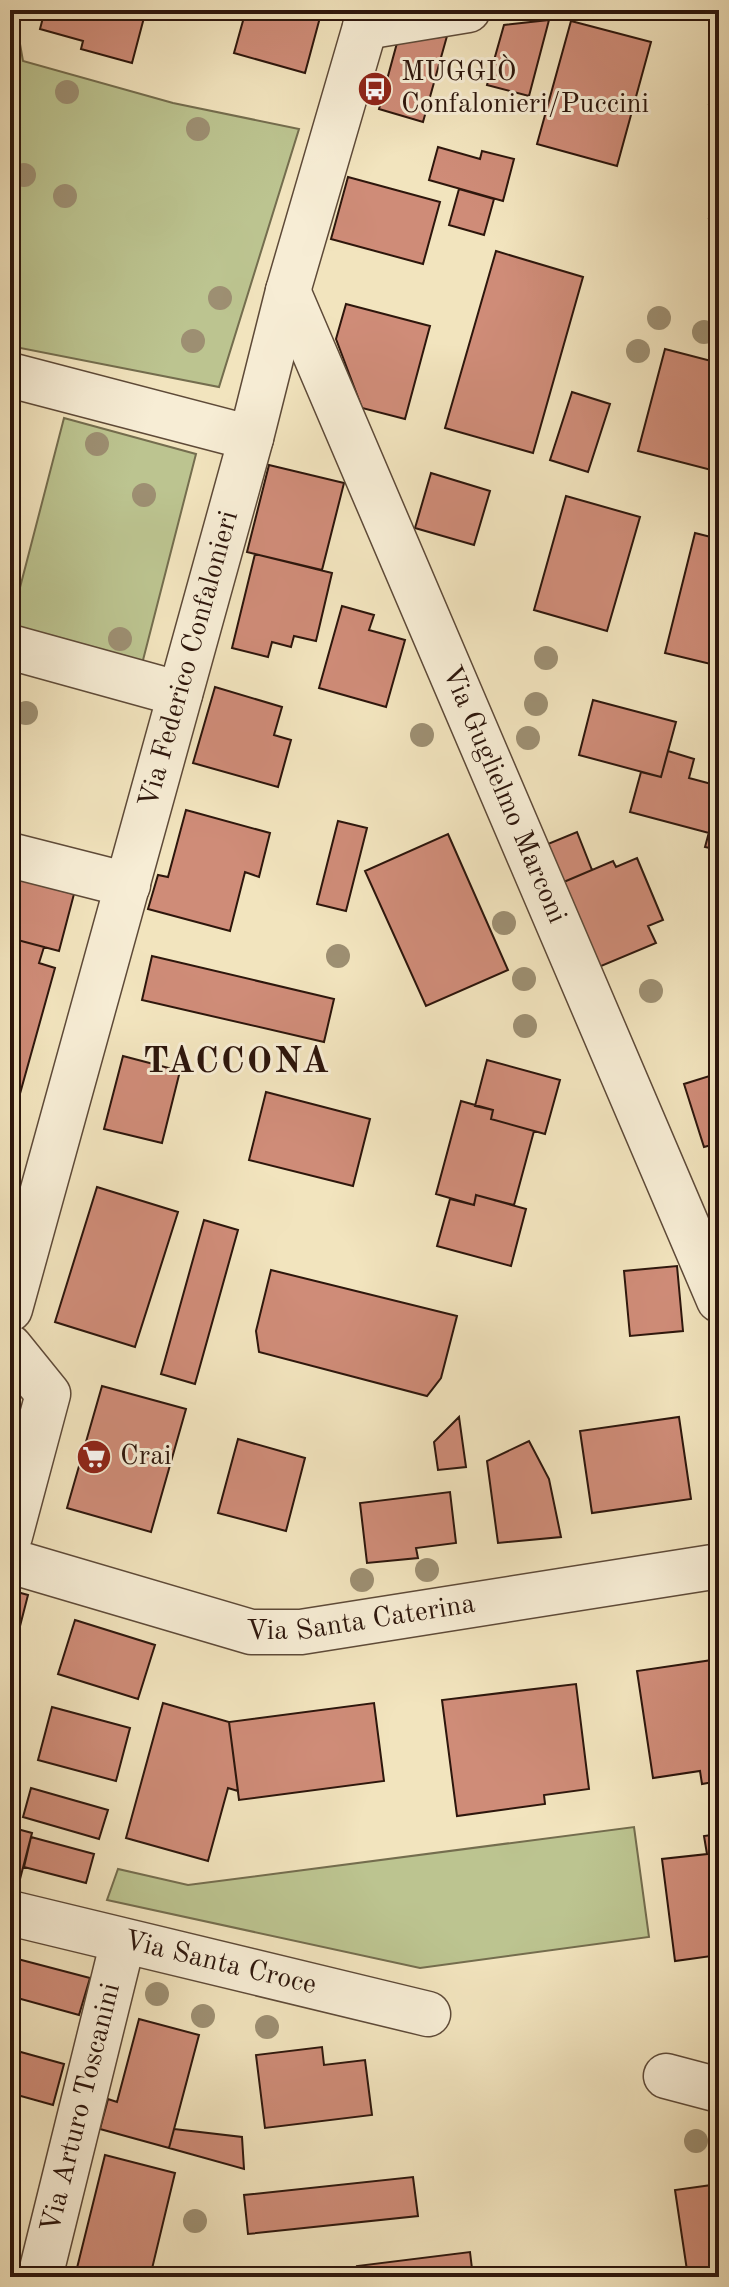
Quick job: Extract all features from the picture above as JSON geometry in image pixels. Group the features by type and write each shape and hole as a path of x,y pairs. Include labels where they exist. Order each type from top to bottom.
{"street":[{"path":"368,19 468,10"},
{"name":"Via Federico Confalonieri","path":"10,1309 251,438 288,291 368,19"},
{"name":"Via Guglielmo Marconi","path":"288,291 719,1300"},
{"path":"10,375 251,438"},
{"path":"10,647 180,694"},
{"path":"10,855 128,885"},
{"path":"10,1347 48,1394 10,1536"},
{"name":"Via Santa Caterina","path":"10,1561 251,1632 301,1632 719,1566"},
{"name":"Via Santa Croce","path":"10,1913 428,2014"},
{"name":"Via Arturo Toscanini","path":"40,2277 123,1941"},
{"path":"666,2076 719,2090"}],"green space":[{"path":"10,10 14,10 23,61 173,103 299,129 219,387 10,346"},
{"path":"64,418 196,454 142,664 10,626"},
{"path":"634,1827 649,1937 420,1968 107,1900 118,1869 188,1885"}],"building":[{"path":"45,10 146,10 132,63 81,49 83,41 40,29"},
{"path":"246,10 322,10 305,73 234,53"},
{"path":"549,20 529,96 487,85 504,25"},
{"path":"571,21 651,42 617,166 537,144"},
{"path":"447,36 423,122 379,109 397,43"},
{"path":"719,63 719,107 709,104"},
{"path":"438,147 480,159 482,151 514,159 503,201 429,180"},
{"path":"348,177 440,202 423,264 331,239"},
{"path":"719,185 719,220 709,218"},
{"path":"459,189 494,199 484,235 449,225"},
{"path":"496,251 583,277 533,453 445,428"},
{"path":"346,304 430,326 405,419 362,408 336,339"},
{"path":"665,349 719,363 719,472 638,451"},
{"path":"572,392 610,404 588,472 550,460"},
{"path":"269,465 344,483 322,570 247,552"},
{"path":"431,473 490,491 474,545 415,528"},
{"path":"566,496 640,517 607,631 534,610"},
{"path":"695,533 719,539 719,666 665,653"},
{"path":"255,554 332,573 316,641 294,636 291,647 272,642 268,657 232,648"},
{"path":"342,606 374,615 369,630 405,640 386,707 319,688"},
{"path":"215,687 282,707 274,735 291,740 278,787 193,763"},
{"path":"593,700 676,722 661,777 579,755"},
{"path":"668,751 694,759 689,778 719,786 709,833 630,812 641,772 661,777"},
{"path":"719,795 719,850 705,847"},
{"path":"186,810 270,833 259,877 245,872 230,931 148,909 158,875 168,877"},
{"path":"338,821 367,828 346,911 317,904"},
{"path":"577,832 592,870 559,884 543,846"},
{"path":"448,834 508,970 426,1006 365,871"},
{"path":"637,858 663,920 648,926 656,943 594,969 559,884 613,861 616,867"},
{"path":"10,876 74,894 59,951 10,938"},
{"path":"10,938 44,947 39,963 55,968 11,1126"},
{"path":"152,956 334,999 324,1042 142,1000"},
{"path":"123,1056 180,1071 162,1143 104,1129"},
{"path":"487,1060 560,1080 545,1134 491,1119 493,1110 475,1106"},
{"path":"719,1073 719,1143 704,1147 684,1084"},
{"path":"266,1092 370,1119 353,1186 249,1160"},
{"path":"461,1101 493,1110 491,1119 534,1131 514,1205 476,1195 474,1205 436,1194"},
{"path":"97,1187 178,1212 135,1347 55,1322"},
{"path":"476,1195 526,1209 511,1266 437,1246 450,1199 474,1205"},
{"path":"204,1220 238,1230 195,1384 161,1374"},
{"path":"677,1266 683,1331 630,1336 624,1271"},
{"path":"271,1270 457,1316 441,1378 427,1396 259,1352 256,1331"},
{"path":"102,1386 186,1409 151,1532 67,1508"},
{"path":"459,1417 466,1467 438,1470 434,1442"},
{"path":"679,1417 691,1499 592,1513 580,1431"},
{"path":"238,1439 305,1458 286,1531 218,1513"},
{"path":"529,1441 549,1479 561,1537 498,1543 487,1461"},
{"path":"450,1492 456,1543 416,1548 418,1558 367,1563 360,1503"},
{"path":"10,1590 28,1595 10,1665"},
{"path":"75,1620 155,1645 138,1699 58,1674"},
{"path":"719,1659 719,1781 702,1784 700,1771 653,1778 637,1671"},
{"path":"576,1684 589,1789 544,1795 545,1804 457,1816 442,1700"},
{"path":"163,1703 229,1722 238,1791 228,1788 208,1861 126,1838"},
{"path":"374,1703 384,1781 239,1800 229,1722"},
{"path":"52,1707 130,1728 116,1781 38,1760"},
{"path":"31,1788 108,1810 99,1839 23,1817"},
{"path":"10,1827 32,1833 19,1883 10,1880"},
{"path":"719,1834 719,1955 675,1961 662,1859 707,1854 704,1836"},
{"path":"31,1837 94,1854 86,1883 24,1867"},
{"path":"10,1957 90,1978 79,2015 10,1996"},
{"path":"139,2019 199,2035 169,2148 100,2129 108,2099 117,2102"},
{"path":"322,2047 324,2065 365,2060 372,2115 265,2128 256,2055"},
{"path":"10,2049 64,2064 53,2105 10,2093"},
{"path":"174,2129 242,2137 244,2169 169,2148"},
{"path":"105,2155 175,2173 150,2277 96,2277 76,2272"},
{"path":"413,2177 418,2216 248,2234 244,2195"},
{"path":"719,2184 719,2277 688,2277 675,2190"},
{"path":"470,2252 473,2277 359,2277 357,2266"}],"place":[{"name":"MUGGIÒ Confalonieri/Puccini","path":"375,89"},
{"name":"Crai","path":"94,1457"}],"district":[{"name":"TACCONA","path":"237,1063"}]}
